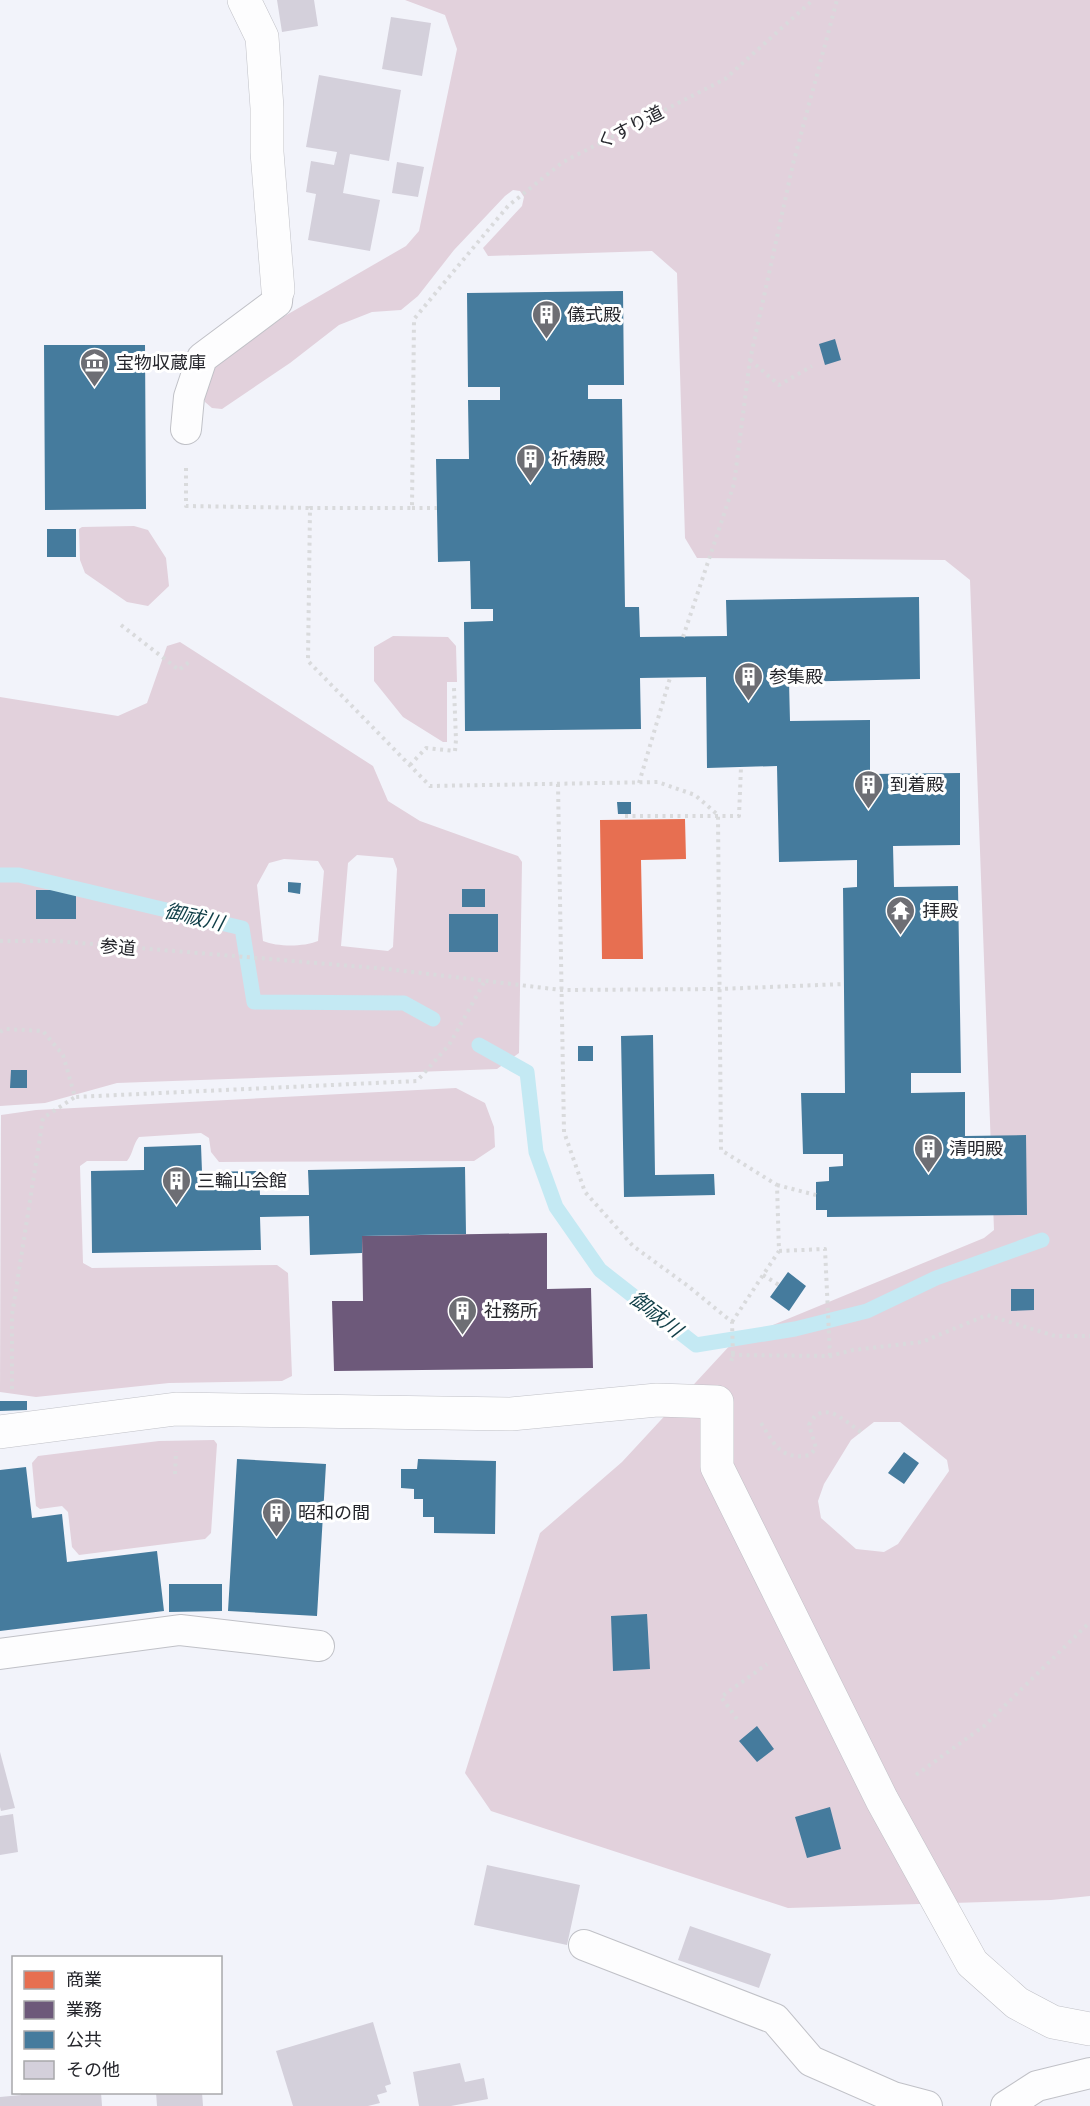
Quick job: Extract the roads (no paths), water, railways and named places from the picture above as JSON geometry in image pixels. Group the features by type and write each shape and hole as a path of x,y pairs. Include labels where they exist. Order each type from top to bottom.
{"street":[{"path":"244,0 262,37 267,108 267,152 278,290"},
{"path":"0,1432 176,1409 511,1414 657,1400 717,1402 717,1467 882,1800 972,1963 1017,2003 1053,2022 1090,2029"}],"lane":[{"path":"186,429 189,397 202,358 277,302 278,290"},
{"path":"0,1654 180,1630 319,1646"},
{"path":"584,1945 775,2019 811,2061 893,2097 927,2106"},
{"path":"1006,2106 1037,2086 1090,2073"}],"waterway":[{"name":"御祓川","path":"0,875 19,875 242,928 254,1002 404,1003 433,1019"},
{"name":"御祓川","path":"479,1045 527,1072 536,1152 556,1207 600,1270 696,1345 795,1329 867,1311 936,1278 1042,1240"}],"place":[{"name":"儀式殿","path":"546,340"},
{"name":"宝物収蔵庫","path":"95,388"},
{"name":"祈祷殿","path":"530,484"},
{"name":"参集殿","path":"748,702"},
{"name":"到着殿","path":"869,810"},
{"name":"拝殿","path":"901,936"},
{"name":"清明殿","path":"928,1174"},
{"name":"三輪山会館","path":"176,1206"},
{"name":"社務所","path":"463,1336"},
{"name":"昭和の間","path":"277,1538"}]}
